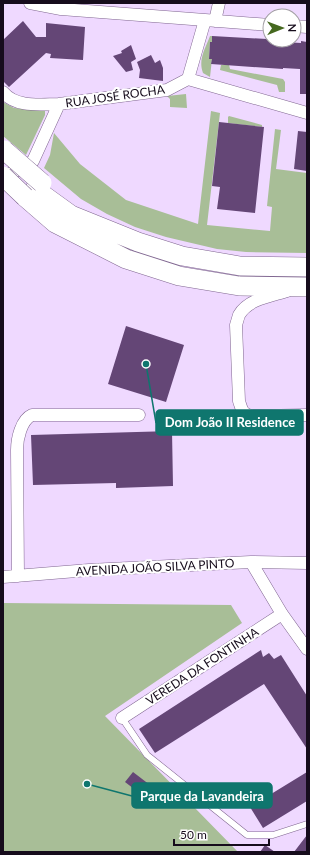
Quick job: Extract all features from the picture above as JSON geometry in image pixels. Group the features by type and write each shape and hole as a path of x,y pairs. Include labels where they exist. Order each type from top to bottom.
{"main road":[{"path":"3,154 30,193 55,223 126,259 179,276 239,286 305,287"},
{"path":"3,177 30,193"},
{"path":"3,189 30,193 72,206 138,242 182,256 240,266 307,267"}],"street":[{"path":"30,3 61,10 262,24"},
{"path":"219,3 210,20 188,79 307,113"},
{"name":"RUA JOSÉ ROCHA","path":"3,177 33,160 59,104 167,90 188,79"},
{"path":"3,92 7,97 22,103 59,104"},
{"path":"305,287 250,303 244,308 236,325 239,401 242,411 247,415 252,416 307,415"},
{"path":"18,576 17,441 28,417 32,415 139,415"},
{"path":"250,562 282,614 307,649"},
{"name":"AVENIDA JOÃO SILVA PINTO","path":"3,577 88,570 250,562 307,563"},
{"name":"VEREDA DA FONTINHA","path":"122,718 282,614"}],"lane":[{"path":"122,718 147,755 247,836 273,835 307,824"}],"green space":[{"path":"210,36 212,36 212,42 210,42 209,59 212,59 210,77 203,73 201,64"},
{"path":"221,65 229,65 230,69 283,79 285,82 285,92 279,92 277,85 220,70"},
{"path":"186,94 187,108 170,107 170,99 167,96"},
{"path":"3,102 14,108 45,110 45,115 26,155 3,136"},
{"path":"211,111 220,113 207,225 270,231 272,207 267,206 275,129 281,130 276,169 307,173 307,253 246,252 217,249 166,237 135,227 107,214 81,199 44,168 50,155 54,133 80,164 126,200 198,224"},
{"path":"229,116 262,125 262,127 228,123"},
{"path":"3,603 231,605 242,623 105,716 238,852 3,852"}],"building":[{"path":"23,21 36,37 46,37 46,23 85,27 83,60 50,58 51,54 46,53 9,87 3,81 3,40"},
{"path":"212,36 262,39 262,48 302,48 302,41 307,42 307,94 300,94 300,69 211,64 212,59 209,59 210,42 212,42"},
{"path":"131,45 136,59 131,62 133,70 126,72 113,56 122,53 121,51"},
{"path":"151,55 155,63 160,60 163,68 163,81 139,78 140,70 137,62"},
{"path":"219,122 264,127 255,213 217,209 220,187 212,186"},
{"path":"298,131 307,132 307,171 294,169"},
{"path":"126,326 184,345 166,402 108,384"},
{"path":"172,431 173,486 116,488 116,483 33,485 31,435"},
{"path":"261,650 263,657 269,653 274,659 281,655 307,696 307,749 264,684 155,753 139,729"},
{"path":"133,772 150,785 142,795 125,782"},
{"path":"307,772 307,801 263,828 250,807"},
{"path":"307,835 307,852 294,852"},
{"path":"265,845 275,852 260,852"}],"place":[{"name":"Dom João II Residence","path":"146,364"},
{"name":"Parque da Lavandeira","path":"87,784"}]}
